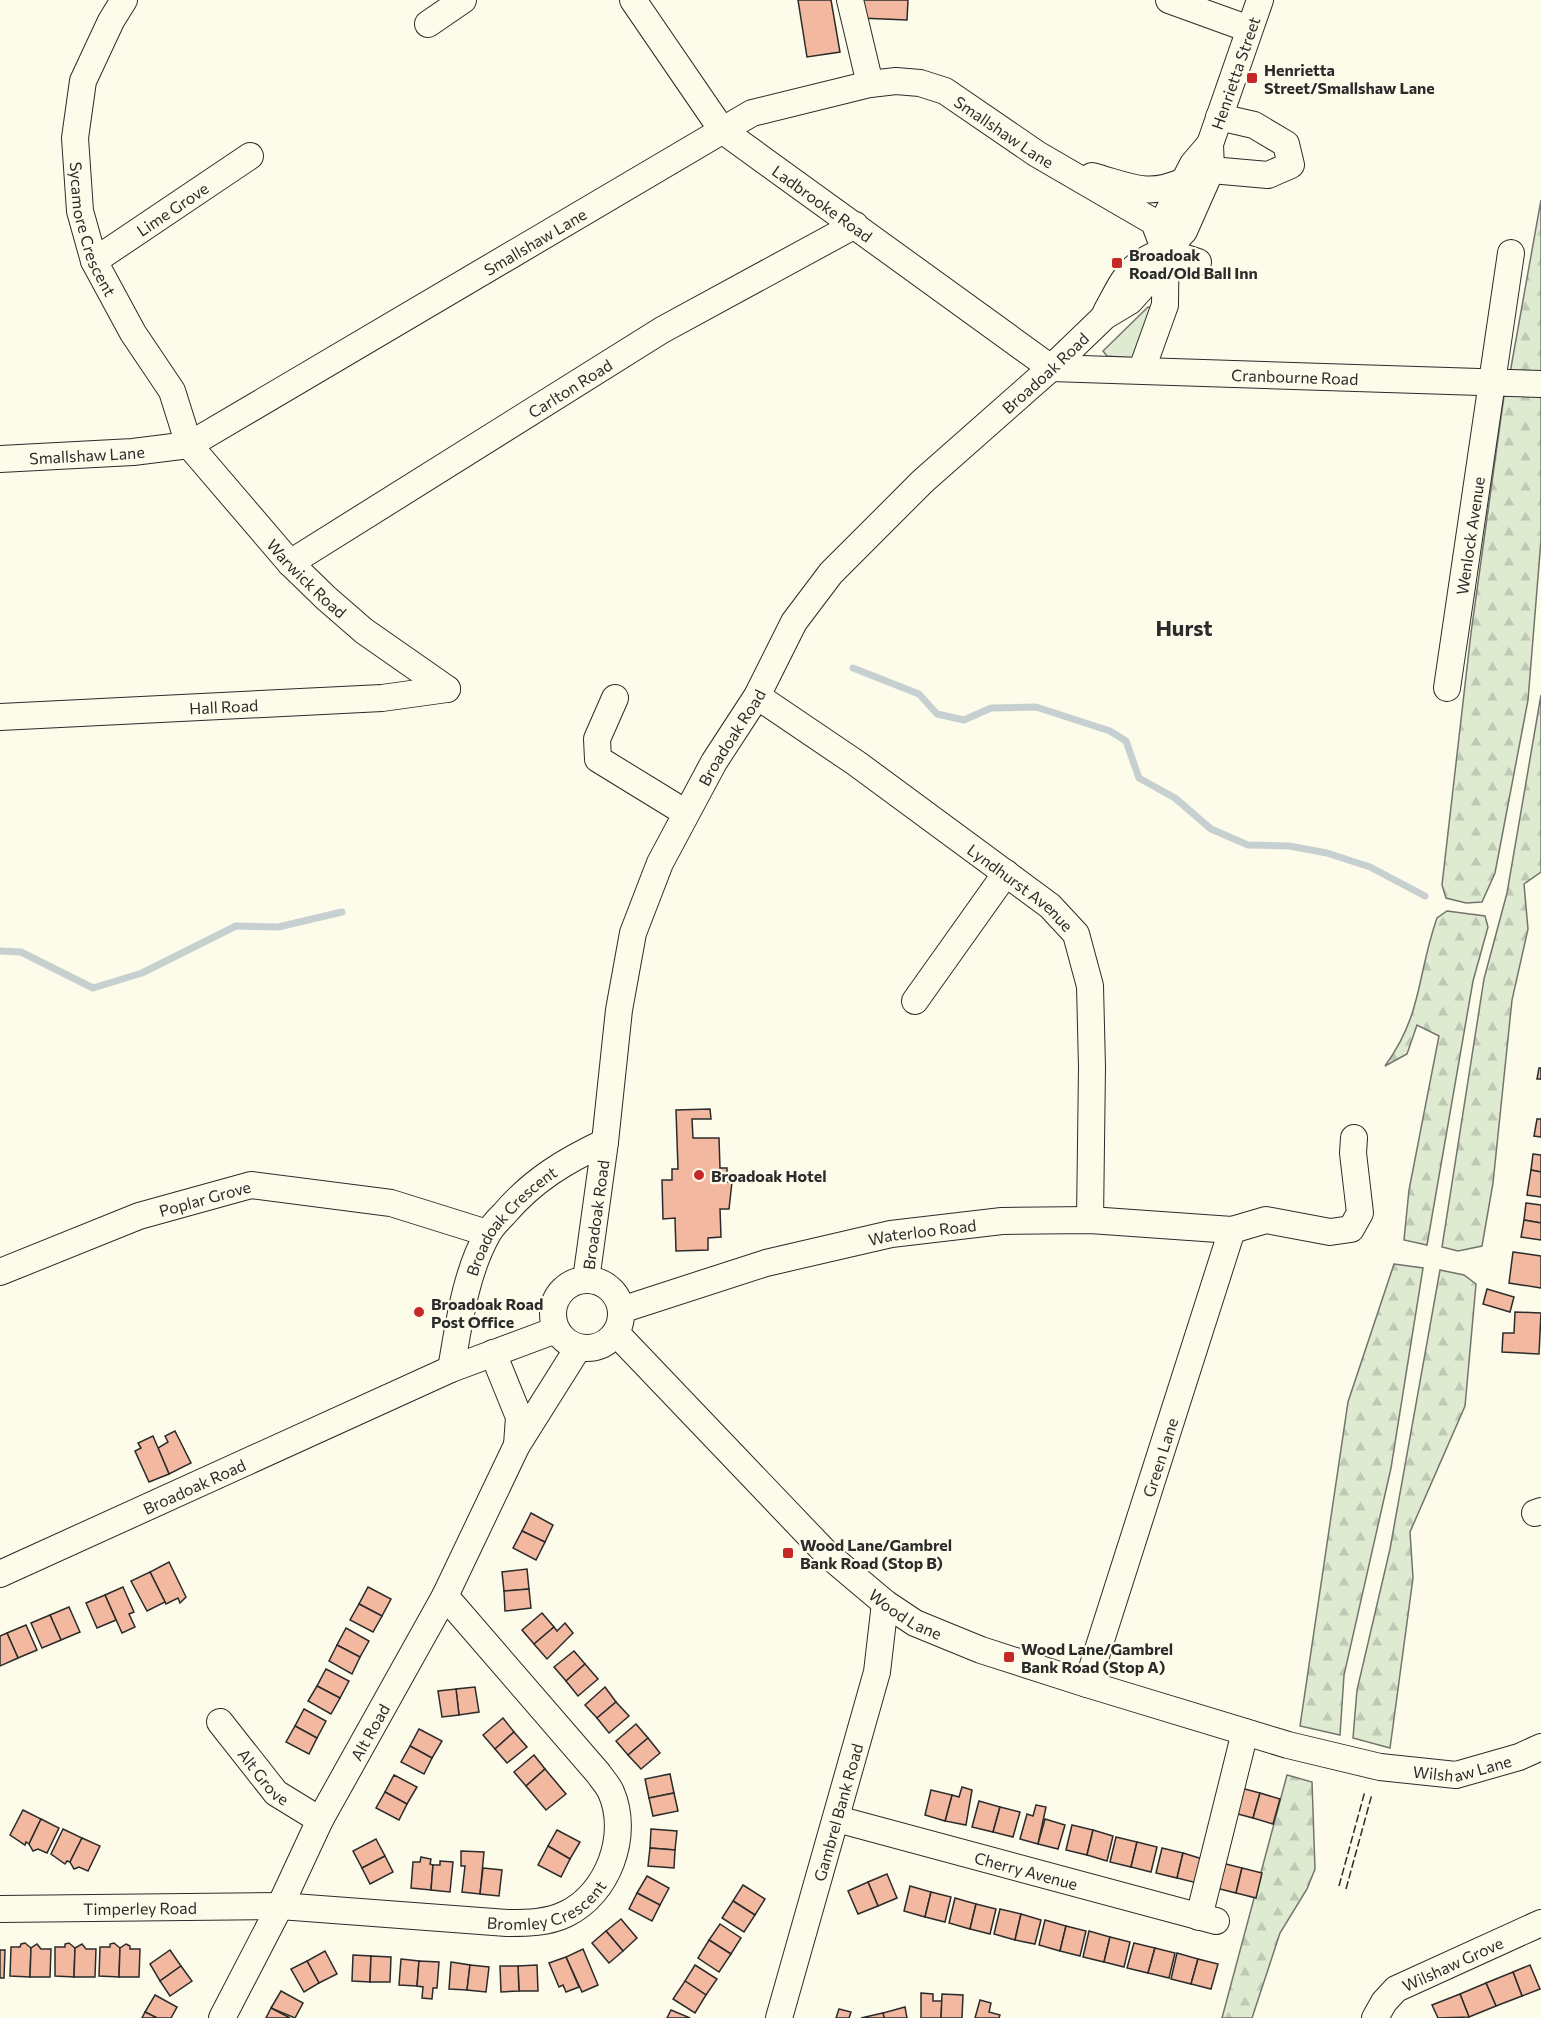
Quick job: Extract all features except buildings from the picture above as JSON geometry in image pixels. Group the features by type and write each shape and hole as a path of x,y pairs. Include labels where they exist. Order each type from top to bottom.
{"street":[{"name":"Sycamore Crescent","path":"124,0 111,21 83,81 75,138 80,211 94,261 133,333 172,391 189,445"},
{"path":"428,24 463,0"},
{"name":"Ladbrooke Road","path":"633,0 722,130 1051,368"},
{"path":"850,0 870,84"},
{"path":"1169,0 1249,29"},
{"name":"Henrietta Street","path":"1165,251 1184,231 1210,144 1260,0"},
{"name":"Smallshaw Lane","path":"0,459 133,452 189,445 752,113 870,84 896,81 921,83 945,91 1063,169 1154,222 1165,251"},
{"path":"1199,180 1268,175 1291,165 1286,144 1254,125 1219,117"},
{"name":"Lime Grove","path":"94,261 250,156"},
{"name":"Smallshaw Lane","path":"1063,169 1143,191 1165,190 1199,180"},
{"name":"Carlton Road","path":"290,563 662,330 855,225"},
{"path":"1142,369 1165,305 1165,251 1198,262"},
{"name":"Broadoak Road","path":"586,1280 605,1142 619,1010 633,933 660,863 714,762 757,696 794,622 831,573 923,481 1051,368 1105,316 1130,301 1154,274 1165,251"},
{"name":"Wenlock Avenue","path":"1447,688 1496,383 1511,253"},
{"name":"Cranbourne Road","path":"1051,368 1142,369 1541,384"},
{"name":"Warwick Road","path":"189,445 290,563 364,631 447,689"},
{"name":"Hall Road","path":"0,717 382,698 447,689"},
{"name":"Lyndhurst Avenue","path":"757,696 856,763 1006,873 1050,906 1076,934 1090,986 1092,1067 1090,1220"},
{"path":"615,698 597,739 598,759 686,813"},
{"path":"915,1001 1006,873"},
{"path":"1232,1230 1266,1220 1330,1232 1351,1229 1360,1213 1353,1153 1354,1138"},
{"name":"Broadoak Crescent","path":"451,1369 464,1302 488,1233 521,1194 542,1176 566,1161 605,1142"},
{"name":"Poplar Grove","path":"0,1272 139,1216 250,1185 391,1203 488,1233"},
{"name":"Waterloo Road","path":"619,1322 766,1263 891,1234 1002,1221 1090,1220 1232,1230"},
{"name":"Green Lane","path":"1087,1684 1232,1230"},
{"path":"586,1280 606,1285 613,1292 619,1322 599,1347 578,1348 569,1344 556,1330 553,1308 558,1297 575,1282 586,1280"},
{"name":"Wood Lane","path":"619,1322 827,1554 885,1604 915,1623 981,1650 1287,1745"},
{"name":"Broadoak Road","path":"0,1574 451,1369 556,1330"},
{"name":"Alt Road","path":"222,2018 280,1906 320,1820 445,1596 516,1445 578,1348"},
{"name":"Alt Road","path":"492,1353 519,1417 516,1445"},
{"name":"Bromley Crescent","path":"280,1906 507,1923 539,1923 567,1914 593,1894 603,1879 617,1839 617,1814 611,1791 445,1596"},
{"name":"Gambrel Bank Road","path":"778,2018 837,1819 877,1672 885,1604"},
{"name":"Alt Grove","path":"220,1722 276,1793 320,1820"},
{"name":"Cherry Avenue","path":"837,1819 1208,1919 1245,1732"},
{"name":"Wilshaw Lane","path":"1287,1745 1380,1767 1456,1775 1519,1757 1541,1748"},
{"name":"Timperley Road","path":"0,1909 280,1906"},
{"name":"Wilshaw Grove","path":"1375,2018 1384,2002 1396,1989 1541,1923"}],"green space":[{"path":"1541,200 1541,373 1510,373"},
{"path":"1148,307 1153,308 1137,352 1132,358 1107,356 1103,351"},
{"path":"1504,396 1541,396 1541,540 1528,700 1495,873 1482,902 1466,903 1446,898 1442,885 1471,633"},
{"path":"1541,695 1541,872 1524,884 1528,929 1512,1000 1493,1183 1482,1246 1458,1251 1442,1247 1484,979 1507,893"},
{"path":"1447,911 1485,916 1488,927 1473,981 1427,1245 1404,1240 1409,1190 1439,1036 1417,1025 1407,1054 1385,1066 1397,1047 1413,1011 1437,918"},
{"path":"1394,1264 1423,1268 1391,1468 1344,1675 1340,1735 1300,1726 1348,1402"},
{"path":"1440,1270 1464,1275 1476,1284 1465,1406 1410,1532 1413,1578 1390,1748 1353,1738 1357,1690 1390,1549"},
{"path":"1287,1775 1312,1782 1315,1869 1307,1889 1280,1933 1252,2018 1222,2018"}],"waterway":[{"path":"853,668 919,694 937,714 964,720 991,708 1036,707 1110,731 1126,741 1139,778 1175,798 1211,829 1248,845 1289,846 1327,853 1370,867 1425,896"},
{"path":"0,951 21,952 93,988 142,973 236,926 278,927 342,912"}],"fence":[{"path":"1339,1886 1365,1791"},
{"path":"1346,1889 1372,1794"}],"place":[{"name":"Henrietta Street/Smallshaw Lane","path":"1252,78"},
{"name":"Broadoak Road/Old Ball Inn","path":"1117,263"},
{"name":"Broadoak Hotel","path":"699,1175"},
{"name":"Broadoak Road Post Office","path":"419,1312"},
{"name":"Wood Lane/Gambrel Bank Road (Stop B)","path":"788,1553"},
{"name":"Wood Lane/Gambrel Bank Road (Stop A)","path":"1009,1657"}],"district":[{"name":"Hurst","path":"1184,627"}]}
